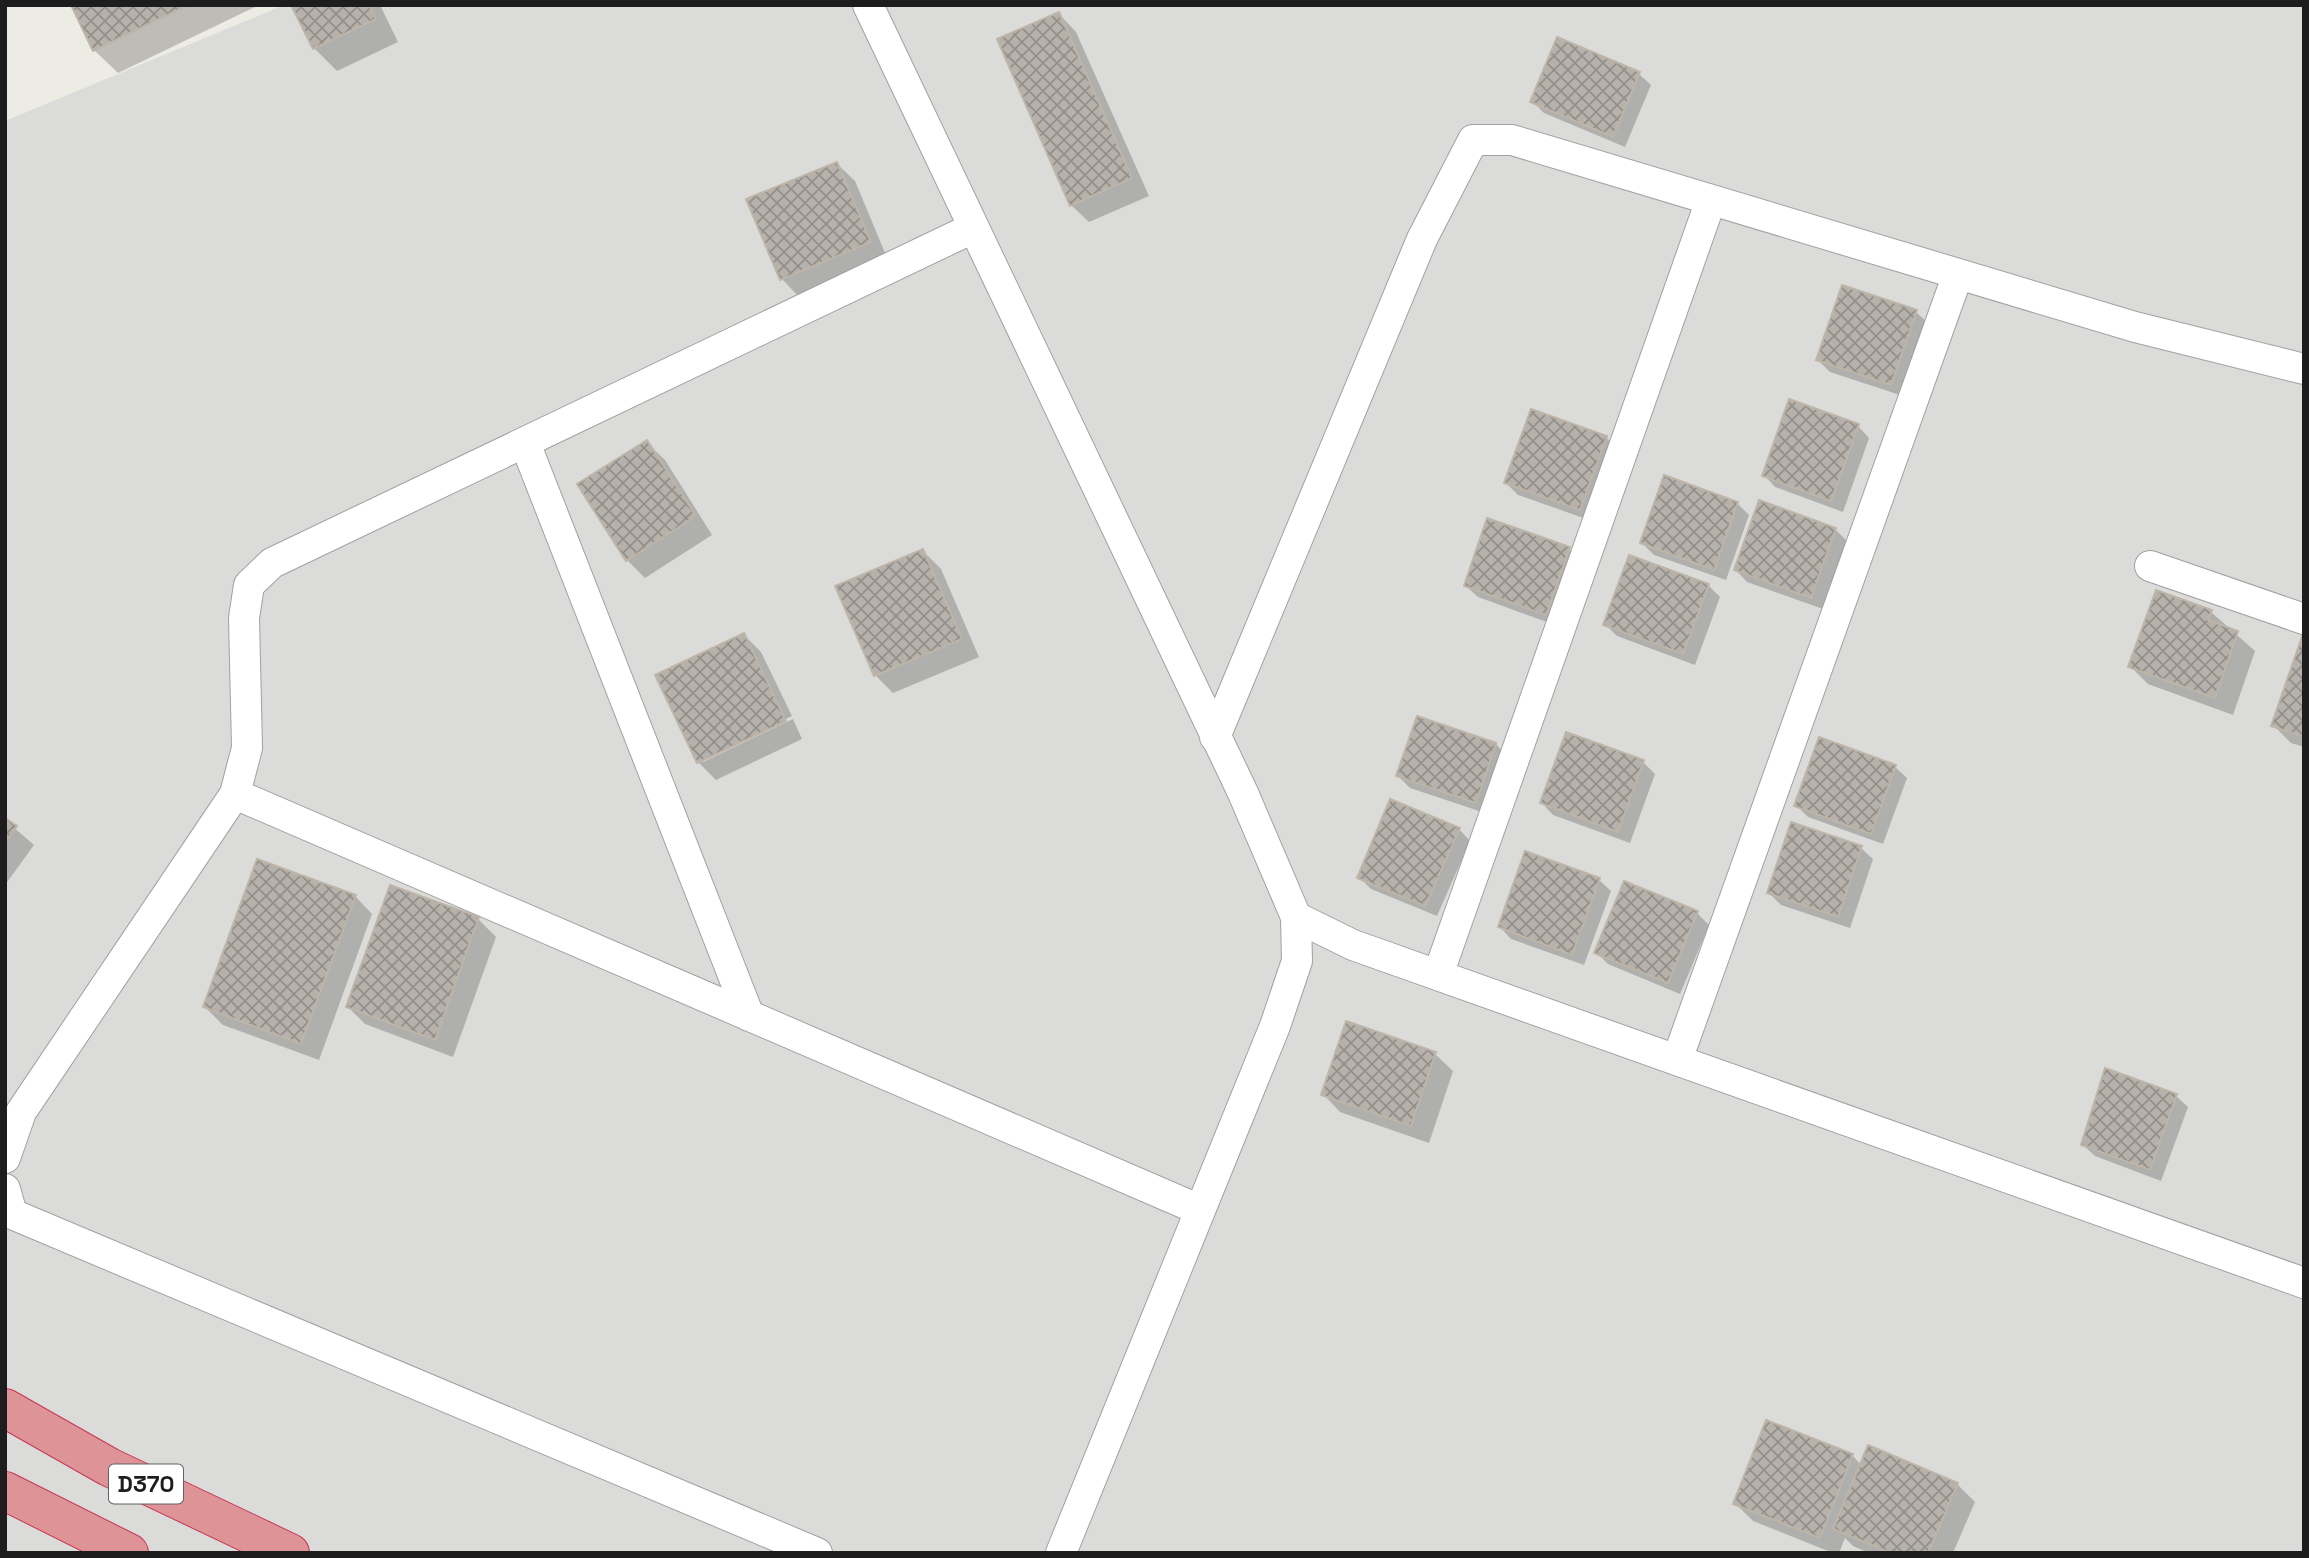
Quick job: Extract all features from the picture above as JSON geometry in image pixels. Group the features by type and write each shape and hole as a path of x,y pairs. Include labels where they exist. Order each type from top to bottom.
{"highway":[{"name":"D370","path":"5,1408 109,1467 290,1553"},
{"name":"D370","path":"5,1491 129,1553"}],"street":[{"path":"868,5 1215,737 1296,917 1297,961 1275,1026 1061,1553"},
{"path":"1215,737 1422,239 1473,140 1512,140 2135,327 2304,369"},
{"path":"1438,975 1711,200"},
{"path":"5,1158 21,1112 235,794 247,748 244,618 249,585 272,563 973,228"},
{"path":"1677,1060 1958,274"},
{"path":"525,443 749,1016"},
{"path":"2150,566 2304,619"},
{"path":"235,794 1200,1210"},
{"path":"1296,917 1353,946 2304,1283"},
{"path":"5,1189 12,1214 817,1553"}],"shaded area":[{"path":"284,5 2304,5 2304,1553 5,1553 5,121"}],"building":[{"path":"71,5 188,5 93,51"},
{"path":"291,5 369,5 376,19 313,49"},
{"path":"1059,12 1132,178 1070,206 997,39"},
{"path":"1557,37 1640,72 1613,137 1530,102"},
{"path":"837,162 871,242 780,280 746,199"},
{"path":"1842,285 1917,310 1891,385 1816,360"},
{"path":"1789,399 1859,424 1831,501 1762,476"},
{"path":"1531,409 1607,436 1580,510 1504,483"},
{"path":"647,440 696,516 626,561 577,484"},
{"path":"1664,475 1738,502 1714,570 1640,543"},
{"path":"1759,500 1836,528 1811,598 1734,570"},
{"path":"1487,518 1570,547 1546,615 1464,586"},
{"path":"923,549 962,639 874,676 835,586"},
{"path":"1629,555 1709,584 1683,654 1603,625"},
{"path":"2156,590 2212,610 2208,620 2238,631 2215,698 2128,667"},
{"path":"744,633 786,721 697,763 655,675"},
{"path":"2304,634 2304,737 2271,726"},
{"path":"1417,716 1496,743 1476,803 1396,776"},
{"path":"1566,732 1644,760 1618,832 1540,803"},
{"path":"1819,737 1896,765 1871,834 1794,806"},
{"path":"1390,799 1460,828 1425,906 1357,878"},
{"path":"5,818 17,826 5,842"},
{"path":"1791,822 1862,846 1838,917 1767,893"},
{"path":"1525,851 1600,878 1572,955 1498,927"},
{"path":"257,859 356,895 301,1044 203,1007"},
{"path":"1624,881 1698,911 1668,983 1594,953"},
{"path":"390,885 479,917 435,1040 346,1007"},
{"path":"1346,1021 1436,1052 1411,1126 1321,1095"},
{"path":"2105,1068 2177,1094 2150,1170 2081,1145"},
{"path":"1766,1420 1853,1454 1820,1538 1733,1504"},
{"path":"1868,1445 1958,1483 1928,1553 1891,1553 1833,1529"}]}
